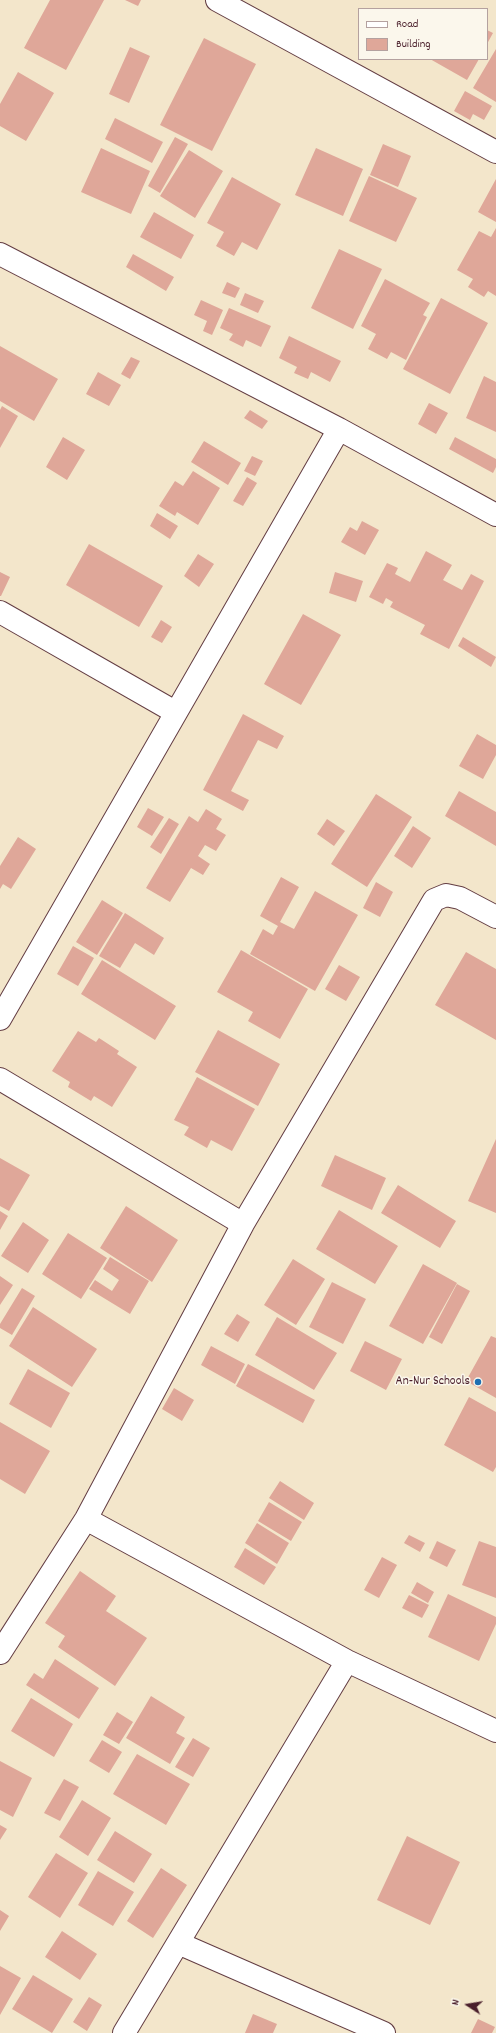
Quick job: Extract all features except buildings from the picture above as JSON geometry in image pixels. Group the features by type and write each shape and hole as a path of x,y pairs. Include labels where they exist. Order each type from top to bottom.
{"street":[{"path":"217,0 496,152"},
{"path":"0,254 339,429 496,515"},
{"path":"0,1019 175,712 339,429"},
{"path":"0,612 175,712"},
{"path":"0,1653 86,1519 243,1224 434,900 446,896 460,898 496,917"},
{"path":"0,1079 243,1224"},
{"path":"86,1519 348,1661 496,1731"},
{"path":"124,2033 348,1661"},
{"path":"178,1943 384,2033"}],"place":[{"name":"An-Nur Schools","path":"478,1382"}]}
